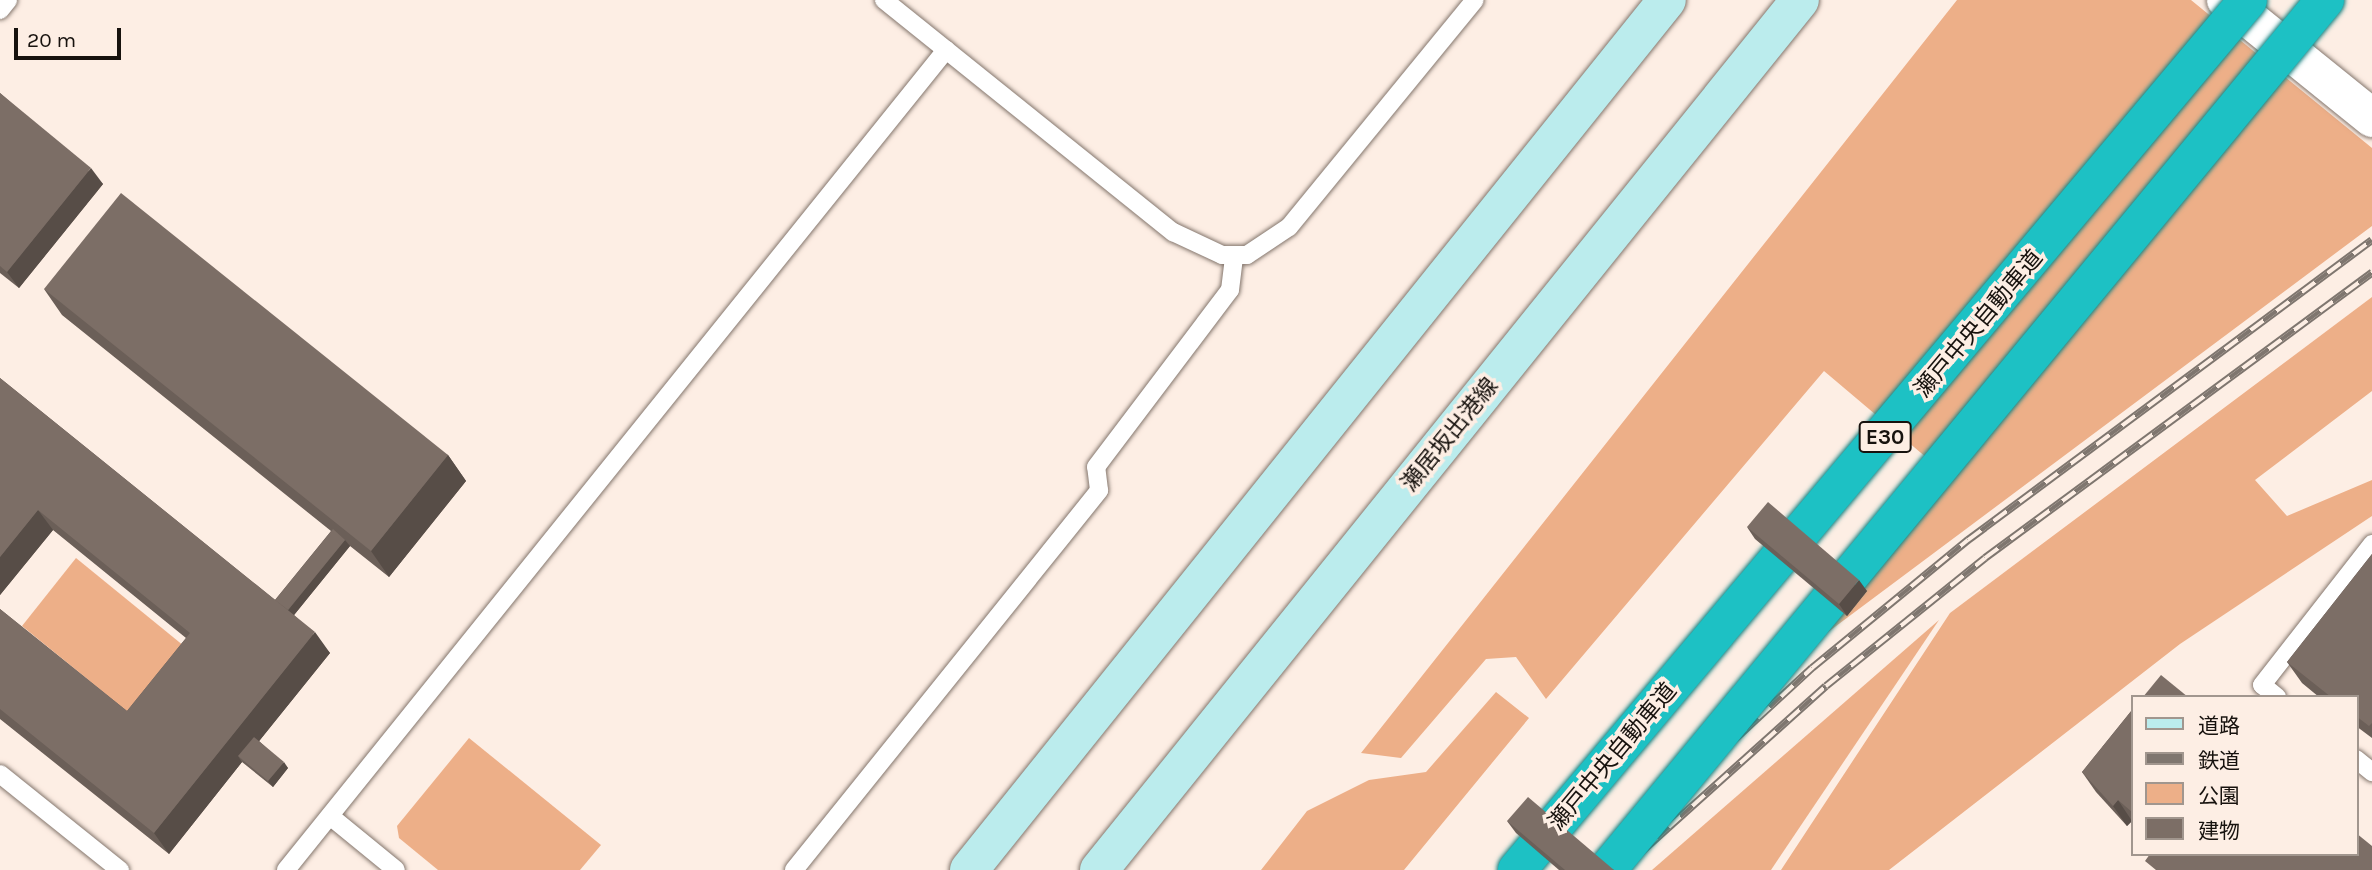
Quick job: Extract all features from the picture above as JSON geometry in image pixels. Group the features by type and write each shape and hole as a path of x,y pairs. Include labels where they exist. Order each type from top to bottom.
{"highway":[{"name":"瀬戸中央自動車道","path":"1517,870 2248,0"},
{"name":"E30","path":"1607,870 2325,0"}],"main road":[{"path":"969,870 1667,0"},
{"name":"瀬居坂出港線","path":"1099,870 1800,0"}],"street":[{"path":"2226,0 2372,118"}],"lane":[{"path":"0,10 8,0"},
{"path":"884,0 1173,232 1234,255 1263,249 1289,227 1475,0"},
{"path":"286,870 946,50"},
{"path":"794,870 1099,490 1096,467 1230,290 1234,255"},
{"path":"2274,695 2262,685 2372,544"},
{"path":"0,774 120,870"},
{"path":"330,816 396,870"}],"green space":[{"path":"1957,0 2191,0 2372,148 2372,226 1816,641 1953,480 1824,371 1546,699 1516,657 1486,659 1401,758 1361,753"},
{"path":"2372,297 2372,391 2255,480 2287,516 2372,480 2372,516 2180,644 1889,870 1781,870 1950,613"},
{"path":"76,558 195,655 140,722 22,626"},
{"path":"1939,620 1771,870 1652,870"},
{"path":"1496,692 1529,718 1404,870 1261,870 1307,811 1369,780 1426,772"},
{"path":"469,738 601,845 580,870 438,870 399,838 397,826"}],"building":[{"path":"0,93 91,168 7,272 0,266"},
{"path":"121,193 448,455 371,551 44,289"},
{"path":"0,378 315,632 154,833 0,709 0,609 127,711 190,633 38,510 0,557"},
{"path":"1768,502 1859,580 1839,604 1747,527"},
{"path":"333,529 345,540 288,610 275,600"},
{"path":"2372,554 2372,723 2369,726 2358,718 2358,695 2328,695 2287,662"},
{"path":"2161,675 2186,695 2145,695"},
{"path":"2130,712 2130,810 2118,800 2113,806 2082,772"},
{"path":"254,737 284,762 268,781 238,756"},
{"path":"1528,797 1614,870 1565,870 1507,821"},
{"path":"2358,835 2372,846 2372,870 2156,870 2145,861 2149,856 2358,856"}],"railway":[{"path":"1593,870 1812,668 1968,540 2372,240"},
{"path":"1621,870 1826,686 1985,558 2372,273"}]}
